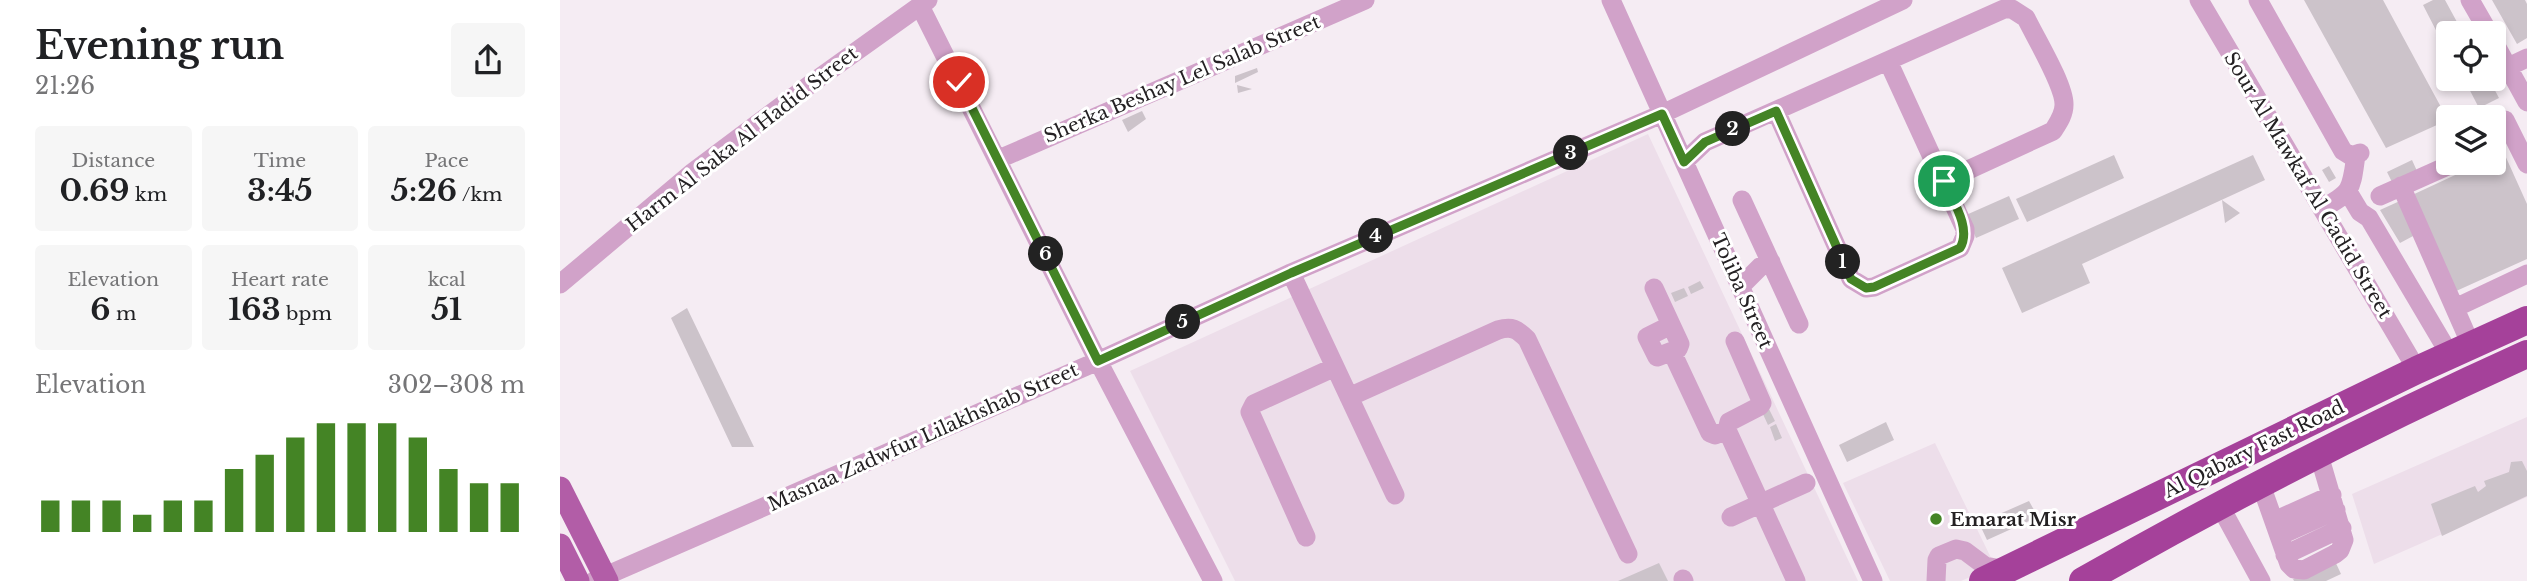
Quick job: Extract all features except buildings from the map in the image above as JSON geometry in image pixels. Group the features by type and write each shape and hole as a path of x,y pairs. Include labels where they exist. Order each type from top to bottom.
{"highway":[{"name":"Al Qabary Fast Road","path":"1995,575 2417,370 2527,320"},
{"name":"Al Qabary Fast Road","path":"2083,581 2319,455 2527,354"}],"main road":[{"path":"560,488 607,581"},
{"path":"560,545 578,581"}],"street":[{"name":"Sherka Beshay Lel Salab Street","path":"999,159 1365,0"},
{"name":"Toliba Street","path":"1611,0 1873,581"},
{"name":"Masnaa Zadwfur Lilakhshab Street","path":"594,581 1098,361 1291,273 1662,114 1903,0"},
{"name":"Sour Al Mawkaf Al Gadid Street","path":"2199,0 2417,370"},
{"path":"2258,0 2343,151 2357,160 2369,218"},
{"path":"2470,0 2482,21"},
{"path":"924,3 1098,361 1213,581"},
{"name":"Harm Al Saka Al Hadid Street","path":"560,284 693,172 924,3"},
{"path":"1684,162 1705,142 2004,9 2012,9 2026,18 2063,92 2061,119 2053,131 1944,181"},
{"path":"2517,75 2527,58"},
{"path":"2506,59 2517,75 2527,102"},
{"path":"1776,111 1851,279 1857,285 1874,287 1960,248 1964,242 1965,229 1888,61"},
{"path":"2506,121 2521,136 2527,164"},
{"path":"2322,209 2348,192 2357,160"},
{"path":"2380,196 2436,171"},
{"path":"2401,186 2455,308 2460,350"},
{"path":"2348,192 2356,207 2369,218 2460,350"},
{"path":"1742,200 1799,324"},
{"path":"1740,287 1759,267 1771,262"},
{"path":"1291,273 1395,495"},
{"path":"2455,308 2527,274"},
{"path":"1654,288 1680,344 1678,349 1657,358 1647,340 1649,335 1671,325"},
{"path":"1349,397 1498,330 1508,327 1517,329 1527,339 1628,554"},
{"path":"1735,341 1762,403 1729,422 1727,430 1796,581"},
{"path":"1672,352 1710,433 1715,435 1727,430"},
{"path":"1306,537 1250,412 1254,404 1335,367"},
{"path":"2261,485 2291,567 2304,570 2340,550 2344,540 2319,455"},
{"path":"1731,517 1806,483"},
{"path":"2220,506 2261,581"},
{"path":"2280,538 2337,511"},
{"path":"1936,581 1937,560 1956,549 1965,551 1995,575"}],"shaded area":[{"path":"1648,134 1858,581 1235,581 1130,371"},
{"path":"2527,417 2527,497 2374,564 2352,494"},
{"path":"1935,443 1995,566 1961,581 1890,581 1843,483"}],"place":[{"name":"Emarat Misr","path":"1936,519"}],"route":[{"path":"959,82 1098,361 1291,273 1662,114 1684,162 1705,142 1776,111 1851,279 1866,288 1874,287 1960,248 1964,242 1965,229 1944,181"}]}
